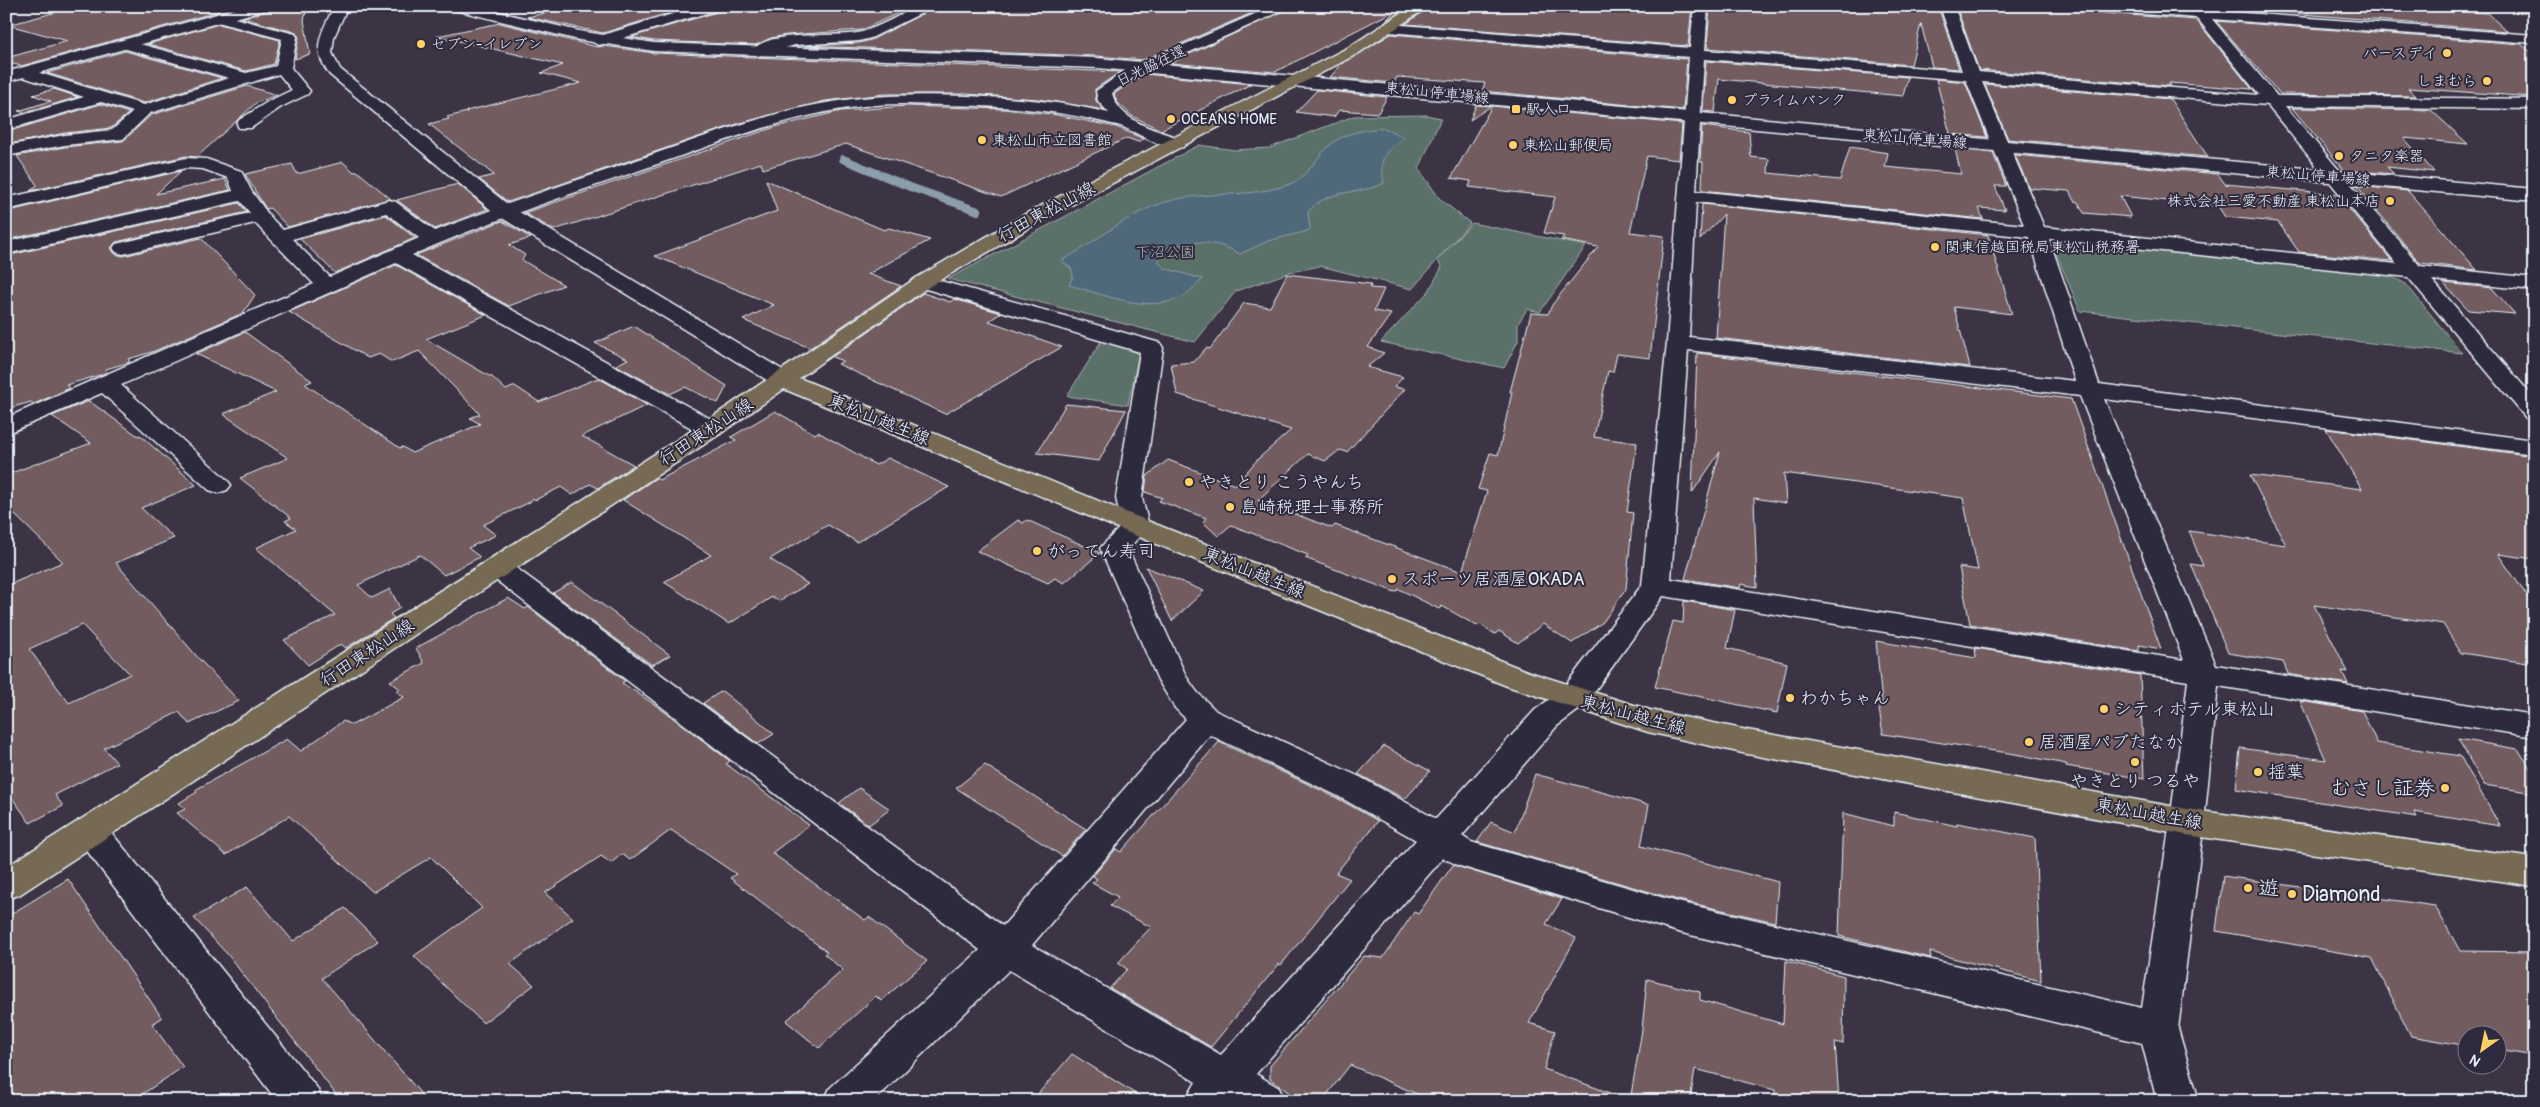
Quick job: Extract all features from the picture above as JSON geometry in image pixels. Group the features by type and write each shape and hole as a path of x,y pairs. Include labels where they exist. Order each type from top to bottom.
{"main road":[{"name":"行田東松山線","path":"6,885 711,429 923,282 1034,217 1354,50 1422,6"},
{"name":"東松山越生線","path":"783,380 1136,526 1518,679 1648,721 1747,742 2187,822 2534,872"}],"street":[{"path":"6,77 262,6"},
{"path":"341,6 327,37 325,53 334,71 504,211 783,380"},
{"name":"東松山停車場線","path":"456,6 598,40 654,47 758,52 1051,60 1145,67 2534,195"},
{"path":"598,40 715,6"},
{"path":"758,52 775,43 791,40 862,37 930,6"},
{"name":"日光脇往還","path":"1177,143 1158,138 1127,123 1106,101 1104,91 1128,75 1145,67 1240,24 1286,6"},
{"path":"1215,1090 1546,718 1573,698 1656,586 1678,342 1701,6"},
{"path":"1947,6 1952,24 1999,146 2037,233 2089,390 2204,673 2187,822 2158,1029 2178,1101"},
{"path":"2089,6 2197,10 2534,39"},
{"path":"2529,6 2534,10"},
{"path":"2197,10 2534,413"},
{"path":"219,18 290,37 283,69"},
{"path":"1389,28 2273,100 2534,104"},
{"path":"124,44 246,78"},
{"path":"6,151 65,140 117,135 144,110 246,78 283,69"},
{"path":"245,124 275,104 302,91 283,69"},
{"path":"22,72 144,110"},
{"path":"6,125 100,97"},
{"path":"6,427 433,239 504,211 748,127 806,112 855,103 904,99 1015,103 1068,108 1127,123"},
{"path":"6,204 186,163 206,164 235,175 244,194 262,220 327,285"},
{"path":"6,248 244,194"},
{"path":"1688,196 2534,284"},
{"path":"279,237 389,206 433,239"},
{"path":"124,248 260,216"},
{"path":"397,255 711,429"},
{"path":"923,282 1152,348 1129,498 1136,526 1114,548 1174,680 1186,700 1206,719 1348,786 1416,822 1460,852 1678,917 2158,1029"},
{"path":"1678,342 2089,390 2534,447"},
{"path":"105,383 218,485"},
{"path":"498,568 1006,949 1215,1090 1264,1101"},
{"path":"1656,586 2534,726"},
{"path":"845,1101 1006,949 1206,719"},
{"path":"90,830 302,1101"}],"green space":[{"name":"下沼公園","path":"1426,115 1441,118 1419,169 1440,199 1470,223 1412,289 1320,266 1291,272 1236,291 1195,342 948,279 1199,145 1235,150 1269,148 1354,116"},
{"path":"1472,223 1586,246 1540,312 1527,309 1518,324 1518,341 1504,368 1381,342 1428,292 1442,267 1437,260"},
{"path":"2061,238 2379,270 2406,284 2462,353 2080,311 2051,240"},
{"path":"1102,340 1139,353 1128,405 1067,396"}],"water":[{"path":"1384,128 1404,137 1384,156 1382,174 1384,183 1364,190 1334,195 1316,204 1308,212 1310,229 1307,231 1268,241 1240,254 1220,245 1199,242 1178,245 1158,254 1158,261 1164,268 1203,279 1182,297 1154,304 1140,303 1125,301 1069,285 1073,276 1071,268 1061,261 1139,213 1181,198 1244,193 1275,189 1290,184 1302,177 1330,145 1342,137 1356,132"}],"building":[{"path":"79,6 238,6 21,66 6,62 6,58 68,41 8,25"},
{"path":"271,6 308,6 304,20 310,54 295,59 299,37 295,32 242,18 268,11"},
{"path":"578,6 692,6 603,33 527,17"},
{"path":"724,6 913,6 862,30 786,35 771,38 756,45 654,41 631,37 721,11"},
{"path":"938,6 1268,6 1143,60 1097,56 805,46 859,43 871,40"},
{"path":"1295,6 1408,6 1384,22 1396,10 1275,72 1170,63"},
{"path":"1431,6 1692,6 1688,46 1406,24"},
{"path":"1710,6 1938,6 1959,69 1932,67 1921,24 1911,65 1707,48"},
{"path":"1956,6 2030,9 2028,6 2080,6 2089,12 2196,20 2252,89 2169,83 2171,86 1979,70"},
{"path":"2204,6 2336,6 2425,12 2419,8 2487,13 2507,31"},
{"path":"2216,21 2521,44 2534,55 2534,97 2408,88 2416,96 2280,94"},
{"path":"500,23 597,47 604,46 654,53 1120,72 1095,89 1096,101 1104,110 1038,99 966,94 885,94 825,101 737,124 508,202 479,179 494,175 429,124 449,119 447,117 466,111 581,83 541,73 563,65 437,36"},
{"path":"219,24 280,40 274,64 246,71 148,44"},
{"path":"1391,34 1687,59 1683,110 1482,91 1485,83 1397,77 1394,83 1330,77 1343,63"},
{"path":"125,51 222,78 144,103 47,73"},
{"path":"1706,61 1908,77 1903,96 1719,79 1715,112 1703,111"},
{"path":"1144,74 1251,84 1161,130 1132,116 1117,102 1114,94"},
{"path":"1936,79 1965,82 1987,137 1950,134"},
{"path":"1985,84 2170,99 2208,157 2008,139"},
{"path":"247,86 277,95 256,103 197,157 186,156 30,191 37,185 17,156 65,147 123,141 151,115"},
{"path":"54,89 78,97 25,113 18,111 51,101 33,95"},
{"path":"1317,90 1387,97 1378,113 1339,110 1334,117 1296,112"},
{"path":"101,104 129,113 111,128 65,133 9,144 6,139 6,132"},
{"path":"1476,105 1491,106 1470,120"},
{"path":"907,106 1004,109 1052,114 1116,127 1144,139 1138,142 1127,138 1001,197 846,144 763,169 761,163 554,230 524,213 775,127 841,111"},
{"path":"1492,106 1682,124 1679,160 1647,156 1630,232 1664,236 1650,358 1617,354 1613,372 1608,371 1594,437 1637,443 1627,512 1633,513 1626,589 1603,622 1572,643 1543,624 1518,643 1499,631 1495,634 1479,624 1477,626 1442,606 1439,609 1399,589 1395,592 1305,558 1308,555 1231,525 1218,536 1203,522 1206,518 1159,501 1162,498 1145,492 1147,476 1168,460 1235,485 1259,458 1291,430 1177,394 1171,364 1194,362 1206,348 1210,349 1244,303 1270,307 1287,274 1371,284 1370,288 1384,289 1374,311 1391,314 1368,347 1384,353 1367,367 1403,377 1394,387 1405,389 1347,452 1340,450 1325,461 1308,454 1258,500 1332,528 1335,525 1462,572 1487,491 1478,489 1490,453 1498,455 1512,392 1510,392 1531,313 1548,314 1552,305 1598,247 1561,240 1564,236 1544,233 1555,197 1469,187 1471,181 1451,178"},
{"path":"2292,108 2431,110 2468,144 2404,138 2434,172 2387,167 2394,174 2344,170"},
{"path":"1702,126 1749,132 1751,157 1769,159 1768,173 1840,180 1850,147 1888,153 1885,167 1961,174 1955,149 1993,153 2006,186 1995,186 2005,210 1979,208 1983,219 1702,190 1703,162 1700,162"},
{"path":"2015,155 2218,174 2225,184 2337,194 2392,261 2299,252 2278,222 2225,217 2218,206 2120,196 2131,217 2084,213 2078,202 2074,201 2069,191 2029,188"},
{"path":"343,162 391,199 288,227 270,208 266,209 245,174 292,164 297,174"},
{"path":"181,171 156,194 225,179 230,190 6,240 6,214 9,211"},
{"path":"766,180 884,230 889,228 930,240 868,274 901,286 810,348 743,320 774,305 655,256 777,211"},
{"path":"458,184 487,209 435,229 397,200"},
{"path":"2357,186 2408,191 2477,270 2420,263"},
{"path":"239,203 247,212 116,242 111,248 115,254 123,256 201,238 255,295 243,313 152,352 128,359 130,362 106,369 107,372 100,375 66,385 70,388 34,404 31,402 6,409 6,256"},
{"path":"1702,204 1988,235 2012,314 1954,307 1970,367 1716,338 1724,214 1700,240"},
{"path":"386,215 415,238 335,273 300,239"},
{"path":"502,221 531,238 509,245 525,255 522,260 564,285 509,306 416,255"},
{"path":"396,265 486,315 426,339 491,376 506,390 515,386 539,402 598,378 647,405 582,436 634,465 598,488 590,484 572,495 561,487 535,500 533,498 530,502 483,525 496,535 468,548 480,557 444,575 420,555 358,585 372,598 390,589 400,608 390,614 394,618 346,648 341,644 308,665 284,640 335,615 256,548 296,529 285,521 291,518 240,478 288,458 223,414 276,392 196,354 245,332 312,381 305,384 400,448 403,447 412,453 480,424 470,418 480,414 419,351 392,362 379,354 368,358 289,312"},
{"path":"2443,283 2492,288 2515,314 2468,310"},
{"path":"923,293 950,302 954,299 1001,313 989,321 1062,347 945,414 838,364 843,361 832,357"},
{"path":"634,326 727,386 718,403 685,387 670,394 616,365 628,359 595,343"},
{"path":"1697,353 2071,399 2161,649 2139,645 2139,651 1970,624 1959,567 1978,570 1963,498 1784,473 1786,503 1754,498 1757,587 1741,584 1740,588 1685,579 1720,452 1692,493"},
{"path":"89,401 138,436 140,435 196,485 141,508 174,538 116,563 200,660 239,701 189,724 179,712 104,748 117,763 55,795 63,806 30,823 6,789 6,586 63,562 6,506 6,475 91,443 52,416","holes":["82,625 130,674 69,703 29,649"]},
{"path":"1066,404 1126,410 1099,461 1037,453"},
{"path":"775,411 815,434 818,432 876,465 888,458 949,487 857,542 828,525 770,559 808,584 779,601 772,597 729,624 664,582 711,555 623,500 656,478 659,480 736,440 731,437"},
{"path":"2326,429 2534,456 2534,559 2498,554 2534,606 2534,664 2461,653 2443,624 2314,605 2348,672 2342,671 2348,684 2288,674 2283,662 2228,653 2191,564 2203,566 2189,531 2286,545 2250,475 2362,489"},
{"path":"1018,520 1023,523 1027,520 1100,553 1064,583 1055,578 1048,583 977,551"},
{"path":"1146,567 1204,591 1172,621"},
{"path":"572,582 670,655 652,665 553,593"},
{"path":"508,598 525,609 528,607 625,681 622,683 657,706 730,761 726,764 809,825 772,853 865,920 869,917 927,961 881,1001 876,996 819,1048 786,1021 843,970 824,954 827,952 730,878 736,874 671,830 630,860 622,854 611,863 601,856 545,893 573,918 510,964 534,985 483,1023 414,956 482,908 431,857 373,892 289,816 226,855 177,813 185,809 179,803 197,792 195,790 287,739 301,751 343,721 352,725 404,697 396,691 400,689 390,681 424,663 416,648"},
{"path":"1684,601 1735,610 1727,648 1787,663 1777,713 1655,687 1673,621 1683,623"},
{"path":"1876,641 1976,658 1975,648 2140,675 2144,779 2066,766 2066,764 2015,754 1883,734 1878,703 1882,703"},
{"path":"722,691 774,734 758,744 703,703"},
{"path":"2300,701 2362,711 2377,743 2460,756 2500,826 2414,812 2417,817 2236,789 2240,748 2326,760"},
{"path":"2458,739 2518,749 2534,774 2534,793 2484,785"},
{"path":"1219,742 1335,797 1378,821 1336,873 1350,879 1281,965 1279,964 1211,1047 1110,988 1127,969 1118,963 1151,927 1110,906 1118,897 1092,883 1097,879 1093,876 1116,849 1121,852"},
{"path":"1384,746 1430,771 1405,799 1358,774"},
{"path":"985,765 1086,829 1062,856 956,788"},
{"path":"1535,774 1649,805 1641,846 1778,882 1775,922 1678,900 1477,842 1491,822 1515,832"},
{"path":"859,788 890,809 869,825 839,803"},
{"path":"1894,812 1957,826 1957,823 2035,838 2041,981 1930,952 1931,958 1839,936 1843,813 1894,826"},
{"path":"1453,865 1562,899 1546,924 1576,938 1529,1023 1555,1031 1544,1069 1621,1097 1621,1101 1433,1101 1350,1065 1322,1101 1301,1101 1270,1079 1270,1066 1364,956 1383,958 1414,912 1418,914"},
{"path":"2223,876 2435,906 2460,951 2534,952 2534,1056 2508,1052 2508,1024 2458,1024 2458,1044 2411,1036 2372,958 2216,931"},
{"path":"68,879 162,1018 152,1024 183,1067 132,1101 6,1101 6,917"},
{"path":"247,887 293,941 345,908 378,941 322,978 427,1101 341,1101 228,955 194,918"},
{"path":"1786,961 1844,976 1843,1044 1835,1042 1839,1101 1775,1101 1775,1090 1695,1069 1690,1101 1650,1101 1631,1095 1642,1030 1647,979 1700,992 1700,1000 1783,1024"},
{"path":"1072,1054 1147,1101 1032,1101"}],"waterway":[{"path":"843,159 910,187 978,211"}],"place":[{"name":"セブン-イレブン","path":"421,44"},
{"name":"バースデイ","path":"2447,53"},
{"name":"しまむら","path":"2487,81"},
{"name":"プライムバンク","path":"1732,100"},
{"name":"駅入口","path":"1516,109"},
{"name":"OCEANS HOME","path":"1171,119"},
{"name":"東松山市立図書館","path":"982,140"},
{"name":"東松山郵便局","path":"1513,145"},
{"name":"タニタ楽器","path":"2339,156"},
{"name":"株式会社三愛不動産 東松山本店","path":"2390,201"},
{"name":"関東信越国税局東松山税務署","path":"1935,247"},
{"name":"やきとり こうやんち","path":"1189,482"},
{"name":"島崎税理士事務所","path":"1230,507"},
{"name":"がってん寿司","path":"1037,551"},
{"name":"スポーツ居酒屋OKADA","path":"1392,579"},
{"name":"わかちゃん","path":"1790,698"},
{"name":"シティホテル東松山","path":"2104,709"},
{"name":"居酒屋パブたなか","path":"2029,742"},
{"name":"やきとり つるや","path":"2135,762"},
{"name":"揺葉","path":"2258,772"},
{"name":"むさし証券","path":"2445,788"},
{"name":"遊","path":"2248,888"},
{"name":"Diamond","path":"2292,894"}]}
